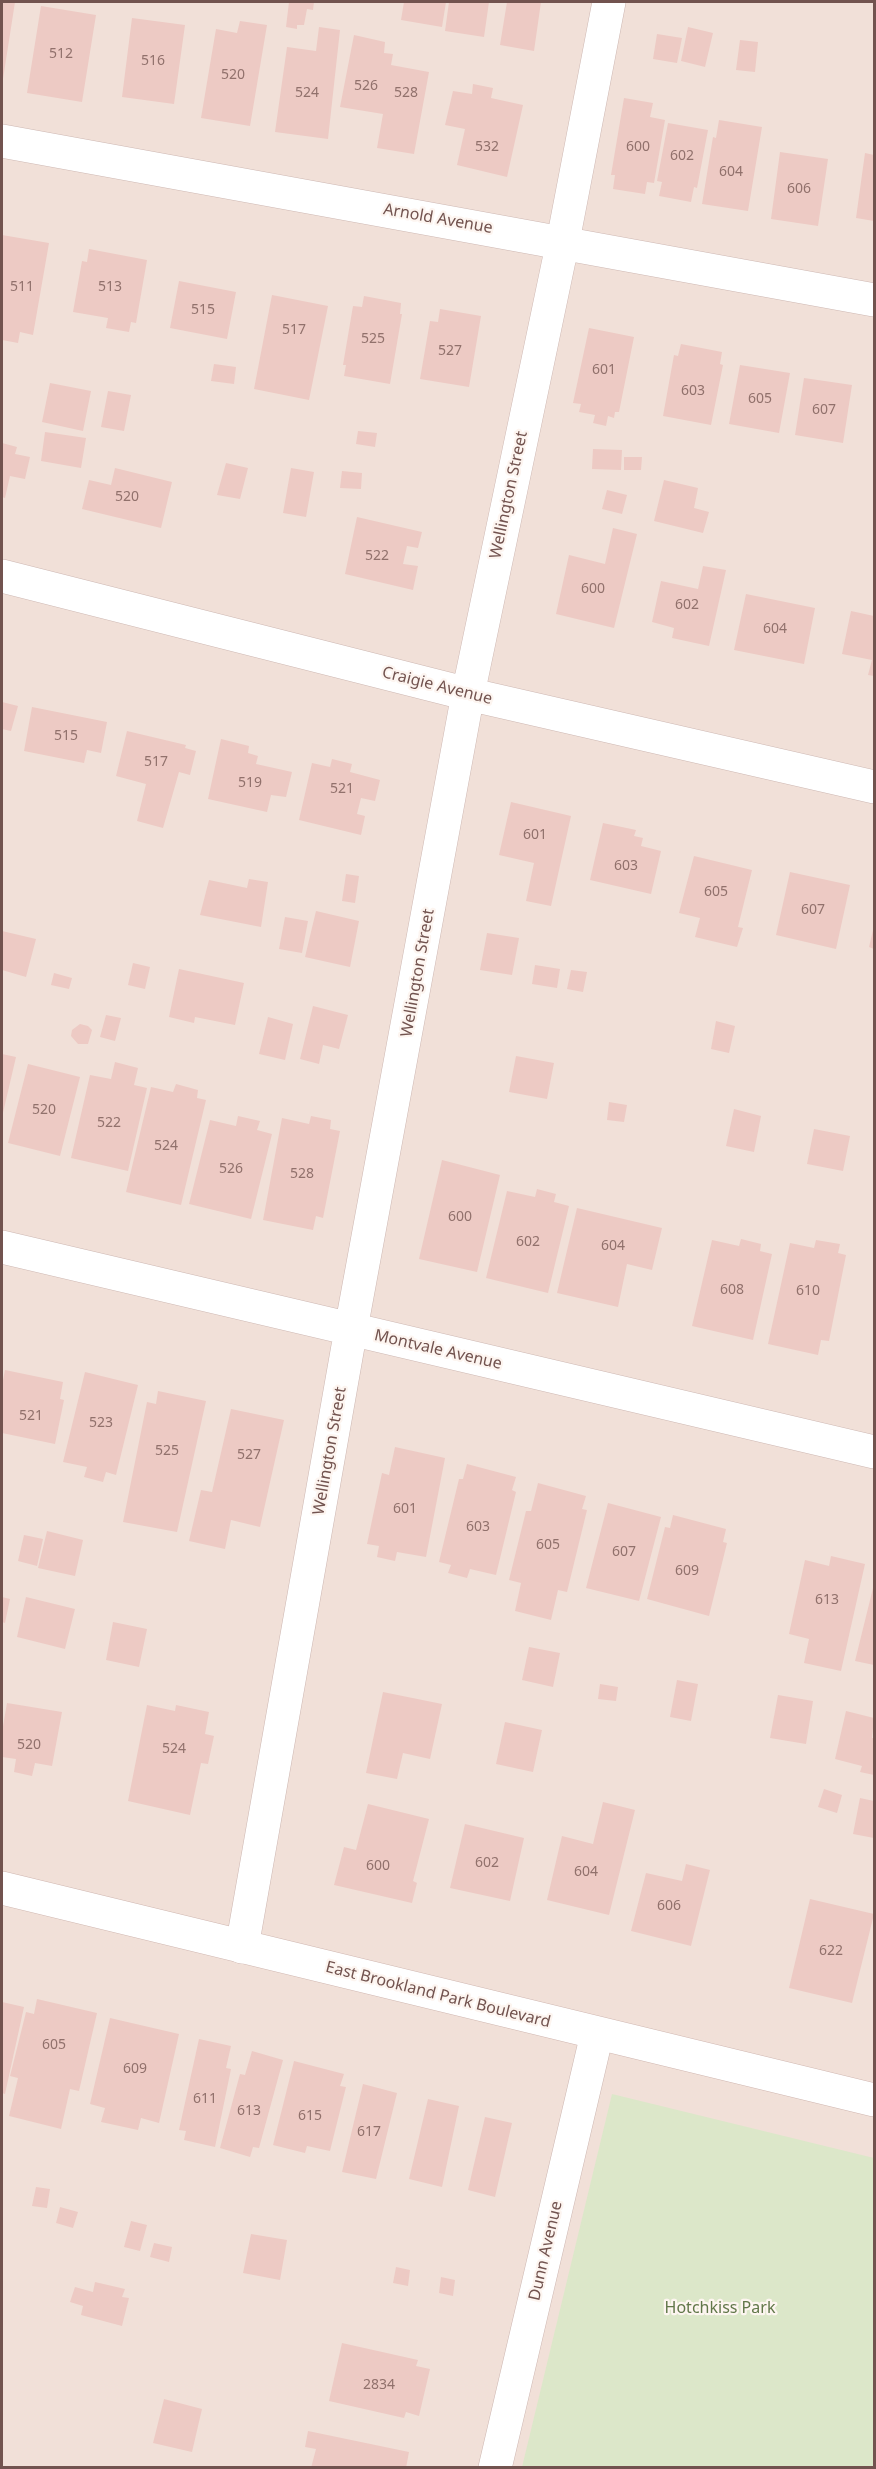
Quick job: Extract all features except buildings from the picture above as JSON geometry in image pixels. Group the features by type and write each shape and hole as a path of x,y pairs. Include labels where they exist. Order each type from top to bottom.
{"street":[{"name":"Wellington Street","path":"242,1947 351,1329 468,694 563,241 609,2"},
{"name":"Arnold Avenue","path":"2,141 563,241 874,300"},
{"name":"Craigie Avenue","path":"2,576 468,694 874,787"},
{"name":"Montvale Avenue","path":"2,1247 874,1452"},
{"name":"East Brookland Park Boulevard","path":"2,1888 874,2100"},
{"name":"Dunn Avenue","path":"495,2468 597,2034"}],"shaded area":[{"path":"2,2 874,2 874,2467 2,2467"}],"green space":[{"name":"Hotchkiss Park","path":"612,2094 874,2158 874,2467 522,2467"}]}
